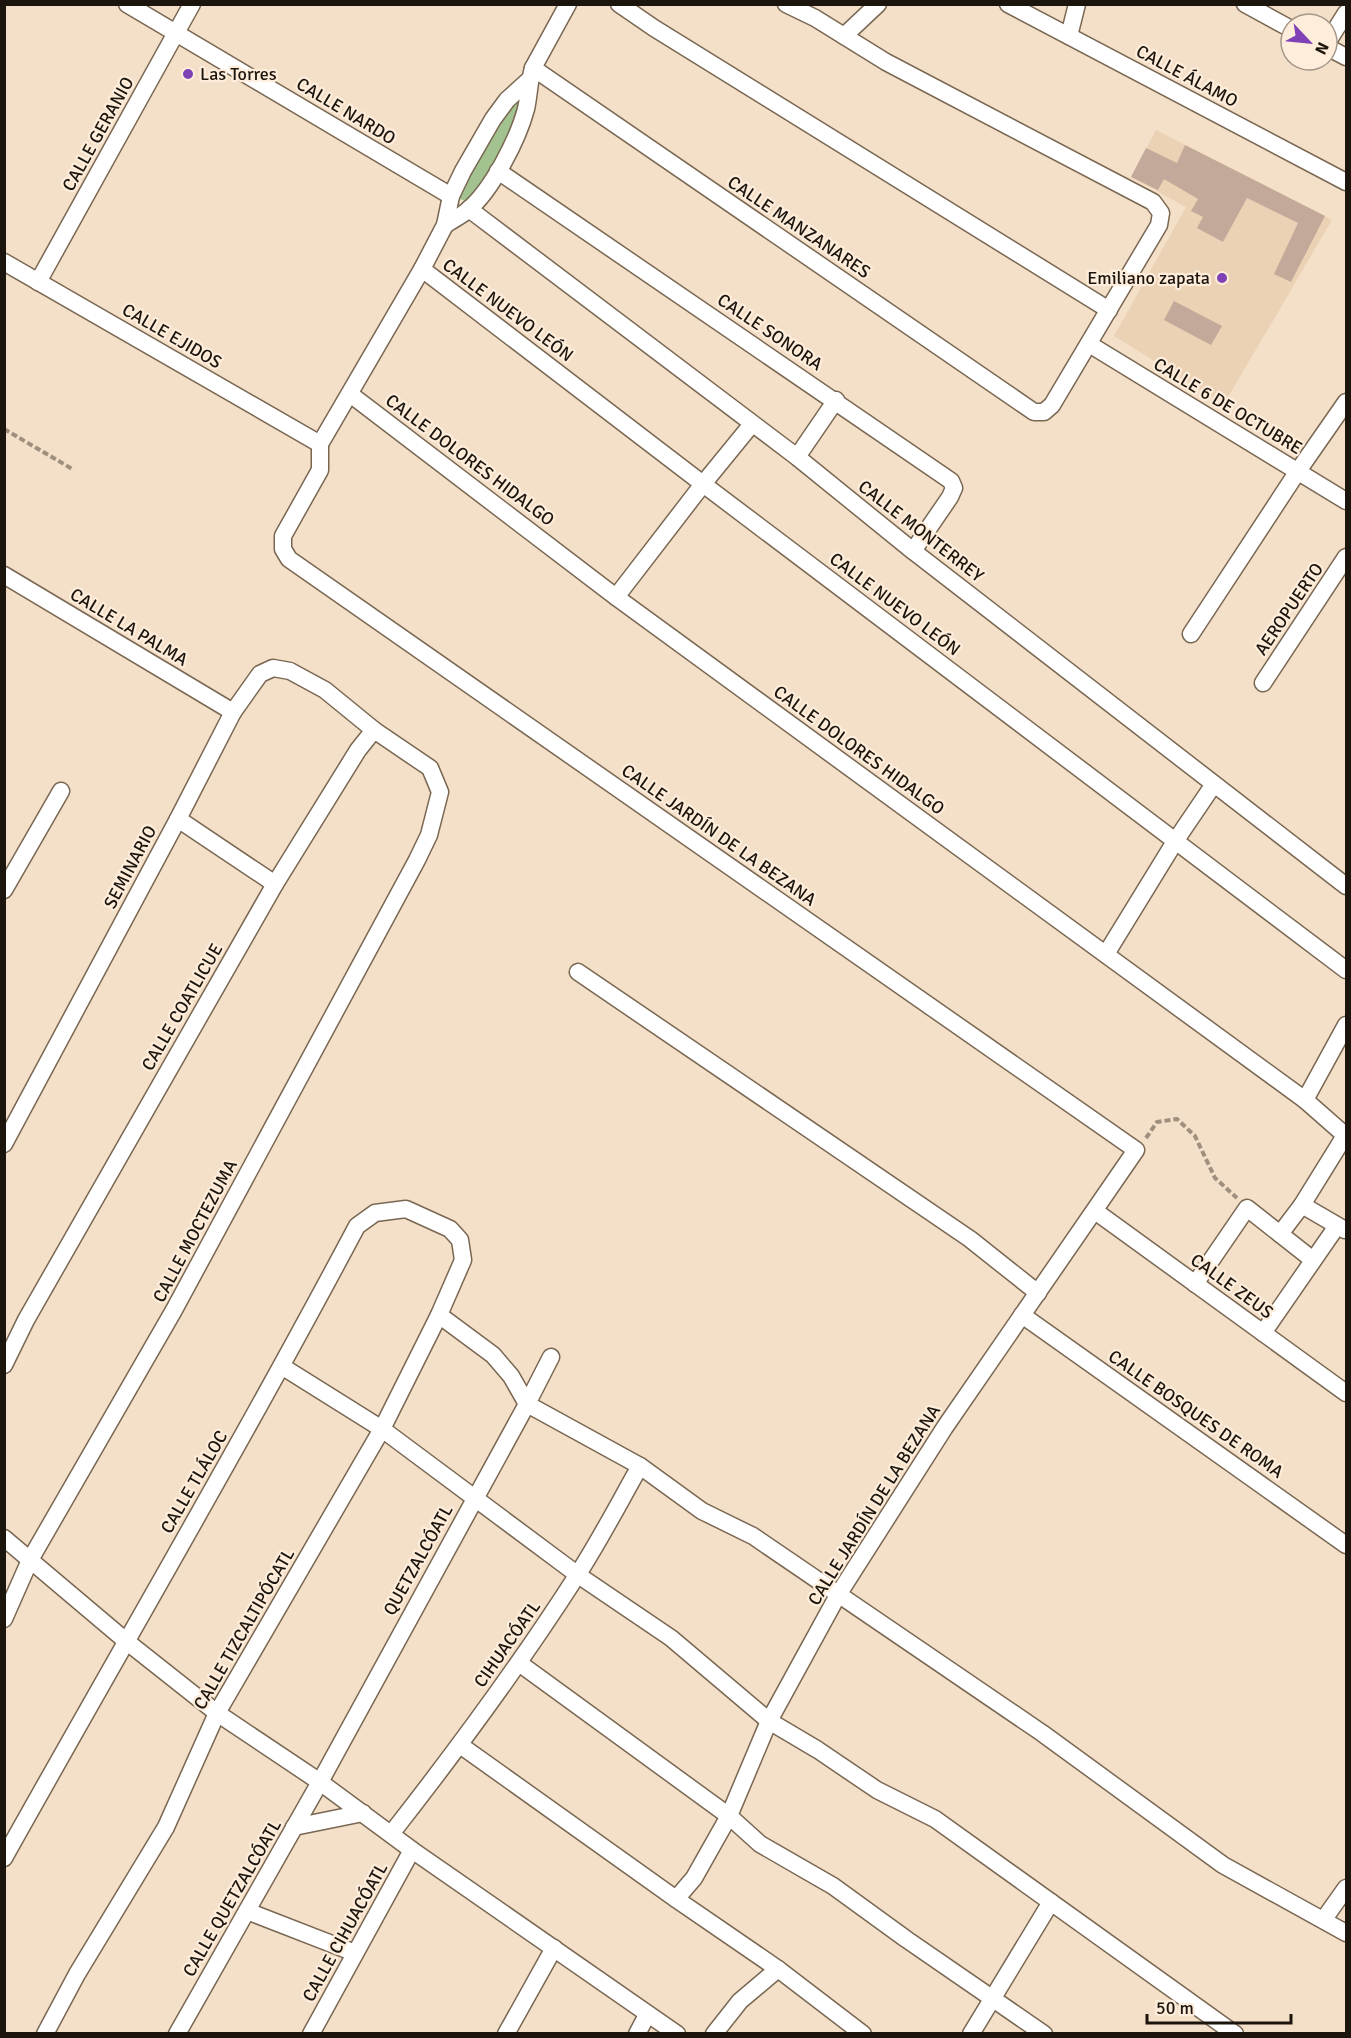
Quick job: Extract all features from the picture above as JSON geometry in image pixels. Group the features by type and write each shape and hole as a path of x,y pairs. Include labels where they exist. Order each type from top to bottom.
{"street":[{"name":"CALLE NARDO","path":"127,4 451,196"},
{"name":"CALLE GERANIO","path":"38,282 192,4"},
{"path":"320,444 445,225 451,196 463,171 493,119 531,74 568,4"},
{"path":"619,4 654,28 1109,310"},
{"path":"786,4 813,11 844,36 886,62 1153,202 1161,213 1159,225 1089,344"},
{"path":"844,36 878,4"},
{"path":"1069,36 1077,4"},
{"path":"1245,4 1279,22"},
{"name":"CALLE ÁLAMO","path":"1008,5 1347,182"},
{"path":"1339,26 1347,13"},
{"path":"445,225 469,209 498,171 515,140 526,108 531,74"},
{"name":"CALLE MANZANARES","path":"531,74 1034,412 1044,412 1052,405 1089,344"},
{"name":"CALLE SONORA","path":"498,171 836,400 951,481 954,488 950,497 913,551"},
{"name":"CALLE MONTERREY","path":"469,209 797,457 913,551 1347,886"},
{"name":"CALLE EJIDOS","path":"4,262 320,444"},
{"name":"CALLE NUEVO LEÓN","path":"422,268 703,484 1347,970"},
{"name":"CALLE 6 DE OCTUBRE","path":"1089,344 1347,501"},
{"name":"CALLE DOLORES HIDALGO","path":"350,394 616,597 1305,1100 1346,1135"},
{"path":"797,457 836,400"},
{"path":"1191,634 1298,471 1347,402"},
{"path":"616,597 752,424"},
{"name":"CALLE JARDÍN DE LA BEZANA","path":"320,444 320,470 283,536 283,549 289,559 1136,1150 945,1427 838,1595 769,1721 729,1816 694,1878 676,1899"},
{"name":"AEROPUERTO","path":"1263,683 1347,557"},
{"name":"CALLE LA PALMA","path":"4,575 233,712"},
{"name":"SEMINARIO","path":"4,1144 233,712 260,674 273,668 290,671 325,690 374,730"},
{"name":"CALLE MOCTEZUMA","path":"4,1619 30,1560 174,1310 429,835 440,792 430,768 374,730"},
{"name":"CALLE COATLICUE","path":"4,1365 26,1320 275,884 358,750 374,730"},
{"path":"1106,954 1176,840 1214,784"},
{"path":"4,890 61,791"},
{"path":"178,819 275,884"},
{"path":"578,972 970,1239 1038,1293"},
{"path":"1305,1100 1347,1025"},
{"path":"1280,1234 1302,1205 1346,1135"},
{"path":"1263,1333 1313,1260 1342,1228 1302,1205"},
{"path":"1196,1284 1247,1208 1313,1260"},
{"name":"CALLE TLÁLOC","path":"4,1858 283,1367 357,1226 375,1213 406,1209 450,1229 460,1240"},
{"name":"CALLE ZEUS","path":"1095,1211 1347,1393"},
{"name":"CALLE TIZCALTIPÓCATL","path":"45,2034 77,1974 166,1827 217,1713 382,1429 439,1315 463,1260 460,1240"},
{"path":"439,1315 493,1355 510,1376 527,1404 640,1466 702,1511 753,1536 1042,1733 1223,1865 1347,1933"},
{"name":"CALLE BOSQUES DE ROMA","path":"1022,1315 1347,1545"},
{"name":"QUETZALCÓATL","path":"320,1782 551,1357"},
{"path":"283,1367 382,1429 578,1575 671,1638 769,1721 818,1750 877,1790 935,1819 1235,2034"},
{"name":"CIHUACÓATL","path":"391,1834 460,1745 519,1663 578,1575 640,1466"},
{"path":"4,1538 126,1641 217,1713 320,1782 412,1850 677,2034"},
{"path":"519,1663 729,1816 760,1844 832,1886 1044,2034"},
{"path":"460,1745 778,1969 863,2034"},
{"name":"CALLE QUETZALCÓATL","path":"177,2034 320,1782"},
{"path":"294,1827 363,1813"},
{"name":"CALLE CIHUACÓATL","path":"311,2034 412,1850"},
{"path":"1324,1919 1347,1888"},
{"path":"970,2034 1051,1902"},
{"path":"246,1911 355,1953"},
{"path":"506,2034 554,1948"},
{"path":"714,2034 740,2001 778,1969"},
{"path":"637,2034 647,2015"}],"path":[{"path":"4,429 74,470"},
{"path":"1136,1150 1157,1122 1177,1119 1195,1136 1215,1178 1247,1208"}],"shaded area":[{"name":"Emiliano zapata","path":"1156,130 1332,220 1224,404 1114,336 1186,207 1131,177"}],"green space":[{"path":"513,103 520,104 501,153 485,178 465,201 457,198 472,165"}],"building":[{"path":"1185,145 1325,216 1291,282 1274,274 1298,223 1247,198 1223,242 1197,228 1203,217 1191,211 1198,199 1164,179 1158,190 1131,177 1146,148 1177,163"},
{"path":"1174,301 1222,326 1211,345 1164,320"}],"place":[{"name":"Las Torres","path":"188,74"},
{"name":"Emiliano zapata","path":"1222,278"}]}
